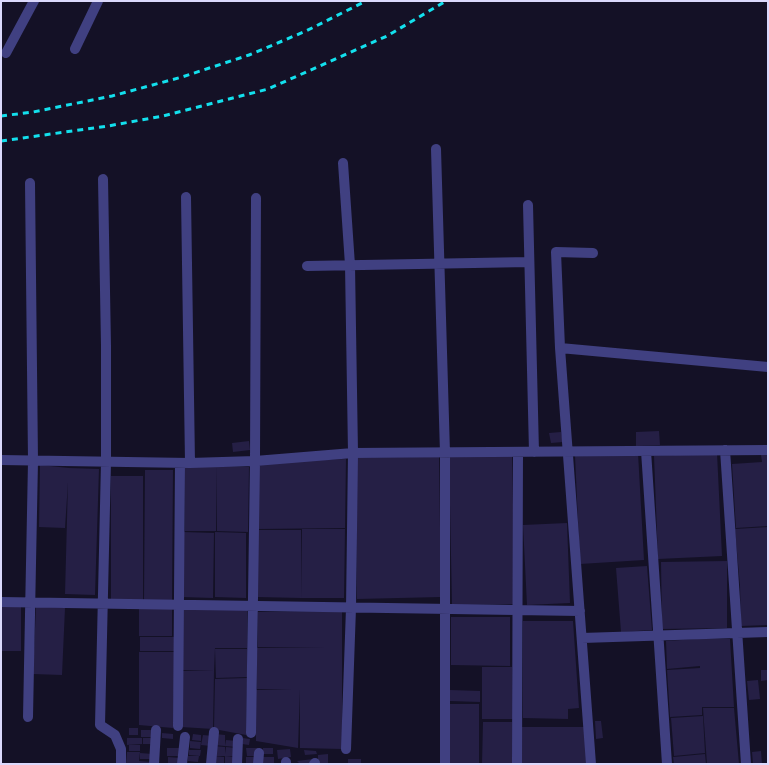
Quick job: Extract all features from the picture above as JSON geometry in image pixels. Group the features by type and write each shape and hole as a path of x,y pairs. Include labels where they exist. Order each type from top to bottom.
{"street":[{"path":"6,52 34,1"},
{"path":"74,49 98,1"},
{"path":"436,148 445,453 445,764"},
{"path":"343,163 350,265 353,453 351,608 346,749"},
{"path":"103,179 106,346 106,462 100,725 115,735 120,749 121,764"},
{"path":"28,717 33,461 30,183"},
{"path":"178,726 179,605 185,463 186,198"},
{"path":"251,733 255,460 256,198"},
{"path":"528,205 534,452"},
{"path":"591,764 560,348 556,252 593,253"},
{"path":"307,266 529,262"},
{"path":"560,348 768,367"},
{"path":"725,450 746,764"},
{"path":"1,460 185,463 353,453 768,450"},
{"path":"646,451 657,635 667,764"},
{"path":"517,764 518,452"},
{"path":"1,602 580,612"},
{"path":"582,638 768,632"},
{"path":"154,764 156,730"},
{"path":"211,764 214,732"},
{"path":"182,764 185,737"},
{"path":"236,764 238,739"},
{"path":"258,764 259,753"}],"building":[{"path":"659,431 660,445 636,446 636,432"},
{"path":"561,432 563,442 551,443 549,433"},
{"path":"249,441 250,450 233,452 232,443"},
{"path":"638,453 644,560 580,564 575,456"},
{"path":"717,453 722,556 658,559 654,456"},
{"path":"512,455 515,604 452,605 449,456"},
{"path":"761,455 768,455 768,526 736,528 732,464 762,462"},
{"path":"439,457 441,597 357,599 356,458"},
{"path":"346,459 345,528 259,529 259,462"},
{"path":"40,465 99,469 95,595 65,594 68,482 65,528 39,527"},
{"path":"185,466 217,466 216,531 185,531"},
{"path":"217,466 249,467 248,532 217,531"},
{"path":"145,470 173,470 172,600 144,600"},
{"path":"111,476 143,476 143,602 111,602"},
{"path":"567,523 570,603 527,605 523,525"},
{"path":"768,527 768,625 741,626 740,586 735,529"},
{"path":"302,529 345,529 344,598 301,598"},
{"path":"258,530 301,530 301,598 257,597"},
{"path":"183,532 214,533 213,598 182,597"},
{"path":"215,532 246,533 246,598 215,597"},
{"path":"727,561 727,628 662,629 661,562"},
{"path":"647,566 652,630 621,632 616,568"},
{"path":"36,606 65,608 62,675 33,674"},
{"path":"1,607 21,607 21,651 1,651"},
{"path":"139,609 172,609 172,636 139,636"},
{"path":"247,609 247,648 215,648 214,671 182,670 182,610"},
{"path":"342,611 342,749 300,748 300,689 298,748 256,741 256,690 292,690 257,689 257,648 324,647 258,647 258,612"},
{"path":"451,617 510,617 510,666 451,665"},
{"path":"523,621 573,621 579,708 568,709 568,719 523,718"},
{"path":"140,637 174,637 174,651 140,651"},
{"path":"730,639 734,707 702,707 702,715 670,717 667,670 700,668 700,666 667,669 666,641"},
{"path":"215,649 247,649 247,677 216,678"},
{"path":"139,652 175,652 173,728 139,725"},
{"path":"482,667 512,667 513,719 482,719"},
{"path":"761,670 768,670 768,680 761,681"},
{"path":"182,671 214,671 213,729 181,727"},
{"path":"247,678 246,735 214,729 215,679"},
{"path":"758,680 760,699 749,700 747,681"},
{"path":"450,690 480,691 480,702 450,701"},
{"path":"450,704 479,704 479,764 450,764"},
{"path":"703,708 734,708 739,764 707,764"},
{"path":"703,716 705,753 674,756 671,718"},
{"path":"595,721 601,721 603,738 596,739"},
{"path":"483,722 512,722 512,764 482,764"},
{"path":"522,727 587,727 588,764 522,764"},
{"path":"129,728 138,728 138,735 129,735"},
{"path":"141,730 154,730 154,737 141,737"},
{"path":"162,733 173,734 173,739 162,738"},
{"path":"193,734 201,735 201,741 192,740"},
{"path":"215,734 225,735 225,746 214,745"},
{"path":"203,735 213,736 211,746 201,745"},
{"path":"127,738 142,738 142,744 127,745"},
{"path":"143,738 154,738 154,744 143,744"},
{"path":"243,738 250,739 249,745 242,744"},
{"path":"226,740 237,741 236,747 225,746"},
{"path":"190,741 201,742 200,749 190,748"},
{"path":"129,745 140,745 140,751 129,751"},
{"path":"213,746 225,747 225,754 226,747 236,748 236,756 212,756"},
{"path":"167,748 180,748 180,756 167,756"},
{"path":"246,748 258,748 258,756 247,756"},
{"path":"263,748 273,748 273,754 263,754"},
{"path":"290,749 291,757 278,759 277,750"},
{"path":"189,750 201,750 200,756 189,755"},
{"path":"304,750 316,751 317,754 305,755"},
{"path":"761,751 762,764 753,764 752,752"},
{"path":"127,752 140,752 139,761 152,762 152,764 126,764"},
{"path":"140,753 153,754 152,759 140,759"},
{"path":"328,754 328,764 318,764 318,755"},
{"path":"705,754 706,764 674,764 673,757"},
{"path":"188,756 199,756 198,762 188,761"},
{"path":"212,756 224,757 224,764 212,764"},
{"path":"225,756 235,757 234,764 225,764"},
{"path":"168,757 180,758 179,764 168,764"},
{"path":"246,757 257,757 257,764 246,764"},
{"path":"263,757 274,757 274,764 263,764"},
{"path":"313,759 313,764 300,764 297,761"},
{"path":"348,759 361,759 361,764 348,764"}],"railway":[{"path":"1,116 33,112 112,96 182,77 249,55 306,31 366,1"},
{"path":"1,141 108,126 163,116 268,89 387,36 446,1"}]}
